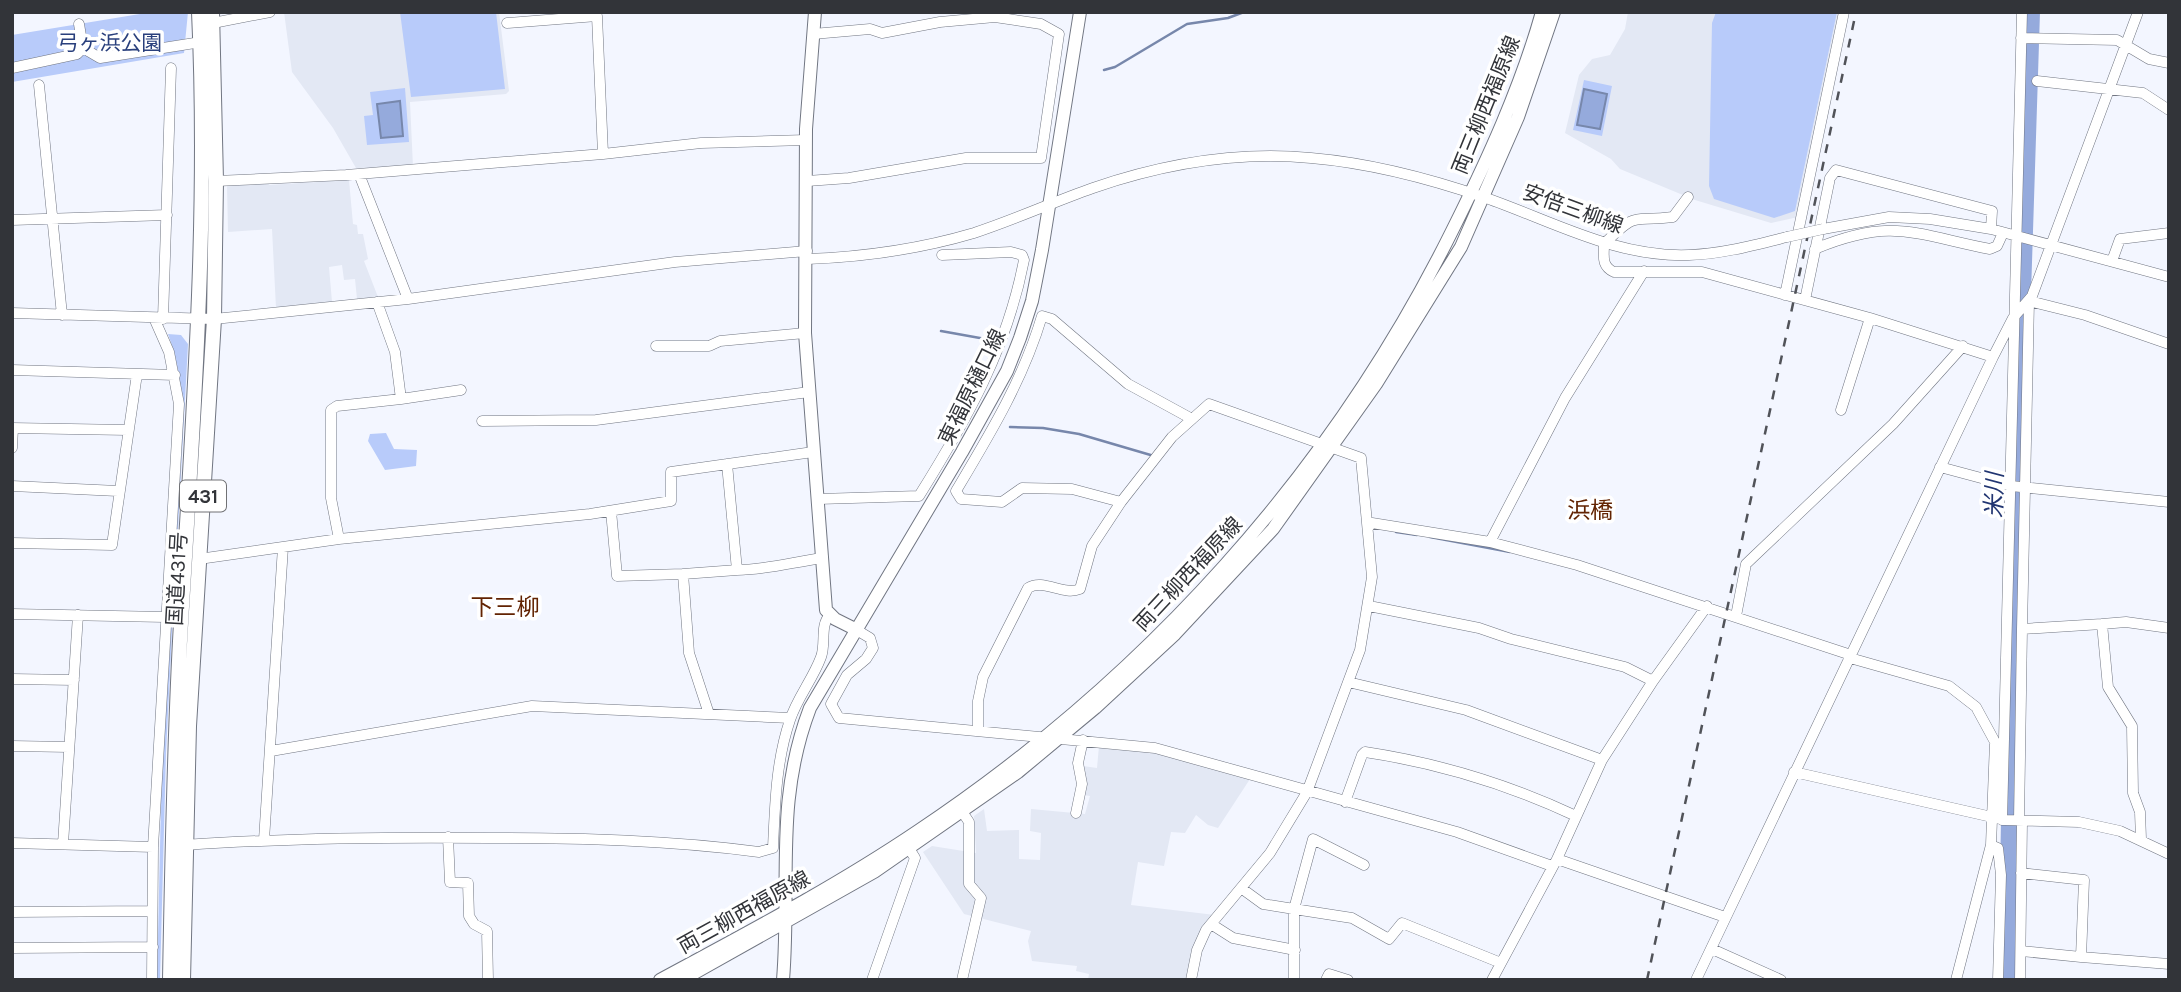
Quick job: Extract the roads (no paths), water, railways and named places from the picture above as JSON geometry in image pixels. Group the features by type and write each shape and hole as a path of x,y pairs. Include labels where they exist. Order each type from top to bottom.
{"highway":[{"name":"国道431号","path":"183,980 207,319 200,12"},
{"name":"国道431号","path":"170,980 176,724 216,181 212,18"}],"main road":[{"path":"815,12 806,140 805,333 826,610 830,616 855,629"},
{"name":"東福原樋口線","path":"783,980 786,808 797,743 810,708 994,396 1020,338 1032,300 1080,12"},
{"name":"両三柳西福原線","path":"660,980 784,920 920,830 1045,737 1154,641 1226,564 1328,447 1402,326 1471,193 1514,91 1542,12"},
{"name":"両三柳西福原線","path":"682,980 910,850 963,813 1060,737 1175,634 1273,529 1461,247 1485,198 1518,117 1553,12"}],"street":[{"path":"212,18 270,12"},
{"path":"1785,295 1844,12"},
{"path":"2010,820 2010,485 2026,38 2022,12"},
{"path":"1696,980 1993,357 2014,317 2027,302 2053,246 2138,12"},
{"path":"507,23 597,16 603,154"},
{"path":"807,181 849,178 966,158 1041,158 1059,34 1041,24 1012,18 940,22 882,33 870,29 813,34"},
{"path":"79,24 83,48"},
{"path":"2026,38 2117,40 2149,59 2169,63"},
{"path":"83,48 100,58 201,42"},
{"path":"12,68 77,54 83,48"},
{"path":"1055,65 1072,66"},
{"path":"152,980 153,847 179,404 175,375 158,319 167,215 171,68"},
{"path":"2037,81 2143,93 2169,110"},
{"path":"39,85 62,315"},
{"path":"216,181 359,174 603,154 701,143 806,140"},
{"name":"安倍三柳線","path":"12,313 207,319 408,299 675,262 918,247 975,232 1120,179 1170,166 1259,156 1337,161 1471,193 1604,244 1687,256 1753,246 1824,229 1904,216 1991,229"},
{"path":"1805,300 1830,178 1834,171 1842,169 1992,211 1991,229 2003,233 2169,276"},
{"path":"359,174 408,299"},
{"path":"1688,197 1673,217 1637,217 1622,226 1604,244 1603,262 1607,268 1614,272 1702,272 1870,318 1993,357"},
{"path":"12,220 167,215"},
{"path":"1815,249 1853,233 1904,230 1990,249 1997,246 2003,233"},
{"path":"2112,261 2120,239 2169,233"},
{"path":"818,499 919,496 981,389 1011,319 1024,260 1017,252 942,256"},
{"path":"1490,542 1565,398 1644,271"},
{"path":"377,302 395,352 401,399"},
{"path":"2027,302 2085,315 2169,344"},
{"path":"1956,980 1991,845 2010,820 2022,629 2027,302"},
{"path":"1121,502 1072,489 1022,488 1002,502 961,499 956,491 1008,403 1034,345 1042,316 1052,319 1128,384 1192,419"},
{"path":"1840,410 1870,318"},
{"path":"656,346 709,346 720,341 805,333"},
{"path":"1736,616 1746,564 1893,424 1963,346"},
{"path":"12,370 175,375"},
{"path":"12,544 112,545 137,374"},
{"path":"981,389 1008,403"},
{"path":"339,539 331,498 331,410 337,406 461,390"},
{"path":"482,421 596,420 809,392"},
{"path":"978,731 978,701 983,677 1028,588 1036,584 1071,592 1080,589 1092,546 1121,502 1172,438 1209,404 1361,458 1372,577 1360,650 1307,793 1277,843 1211,924 1197,950 1191,980"},
{"path":"12,448 12,428 128,430"},
{"path":"199,559 339,539 611,511 671,501 671,472 813,452"},
{"path":"727,464 737,570"},
{"path":"1940,467 2010,485 2169,502"},
{"path":"12,486 118,491"},
{"path":"611,511 617,576 763,570 781,563 822,558"},
{"path":"1368,528 1371,523 1490,542 1707,606 1851,657 1949,686 1976,707 1995,742 2021,873 2020,980"},
{"path":"264,840 283,547"},
{"path":"682,574 689,653 709,714"},
{"path":"1369,606 1479,628 1511,639 1625,667 1653,681"},
{"path":"1492,980 1554,862 1602,760 1653,681 1707,606"},
{"path":"12,614 165,617"},
{"path":"63,844 78,615"},
{"path":"186,845 264,840 448,837 606,839 759,852 773,848 775,783 790,718 822,655 825,620 830,616"},
{"path":"2022,629 2126,622 2169,628"},
{"path":"2102,624 2108,687 2132,726 2133,793 2140,813 2141,839"},
{"path":"855,629 870,638 873,648 866,659 847,675 831,704 839,718 1156,748 1307,793 1457,832 1725,917"},
{"path":"12,679 74,680"},
{"path":"1348,682 1466,710 1602,760"},
{"path":"271,751 531,706 790,718"},
{"path":"1076,813 1082,784 1078,763 1083,740"},
{"path":"12,746 69,747"},
{"path":"1345,802 1362,755 1366,752 1454,771 1536,797 1576,816"},
{"path":"1794,772 2010,820 2079,822 2141,839 2169,854"},
{"path":"962,980 978,896 969,884 969,822 963,813"},
{"path":"448,837 450,882 468,883 470,916 474,924 487,931 488,980"},
{"path":"1294,980 1294,909 1313,839 1364,865"},
{"path":"12,843 153,847"},
{"path":"1991,845 1998,848 2001,875 1998,980"},
{"path":"872,980 915,858 910,850"},
{"path":"2021,873 2084,880 2081,957"},
{"path":"1241,888 1263,904 1352,918 1389,939 1402,922 1501,963"},
{"path":"12,912 152,911"},
{"path":"1211,924 1233,938 1295,950"},
{"path":"12,948 153,947"},
{"path":"1712,949 1781,980"},
{"path":"2021,951 2169,964"},
{"path":"1326,980 1329,974 1348,980"}],"waterway":[{"path":"1104,70 1115,67 1187,24 1228,18 1244,12"},
{"name":"米川","path":"2007,980 2017,450 2031,12"},
{"path":"941,331 991,340 992,352"},
{"path":"1010,427 1043,428 1079,434 1154,456"},
{"path":"1396,532 1417,535"},
{"path":"1430,537 1510,552"}],"railway":[{"path":"1647,980 1856,12"}],"district":[{"name":"浜橋","path":"1590,510"},
{"name":"下三柳","path":"505,607"}],"park label":[{"name":"弓ヶ浜公園","path":"110,43"}]}
